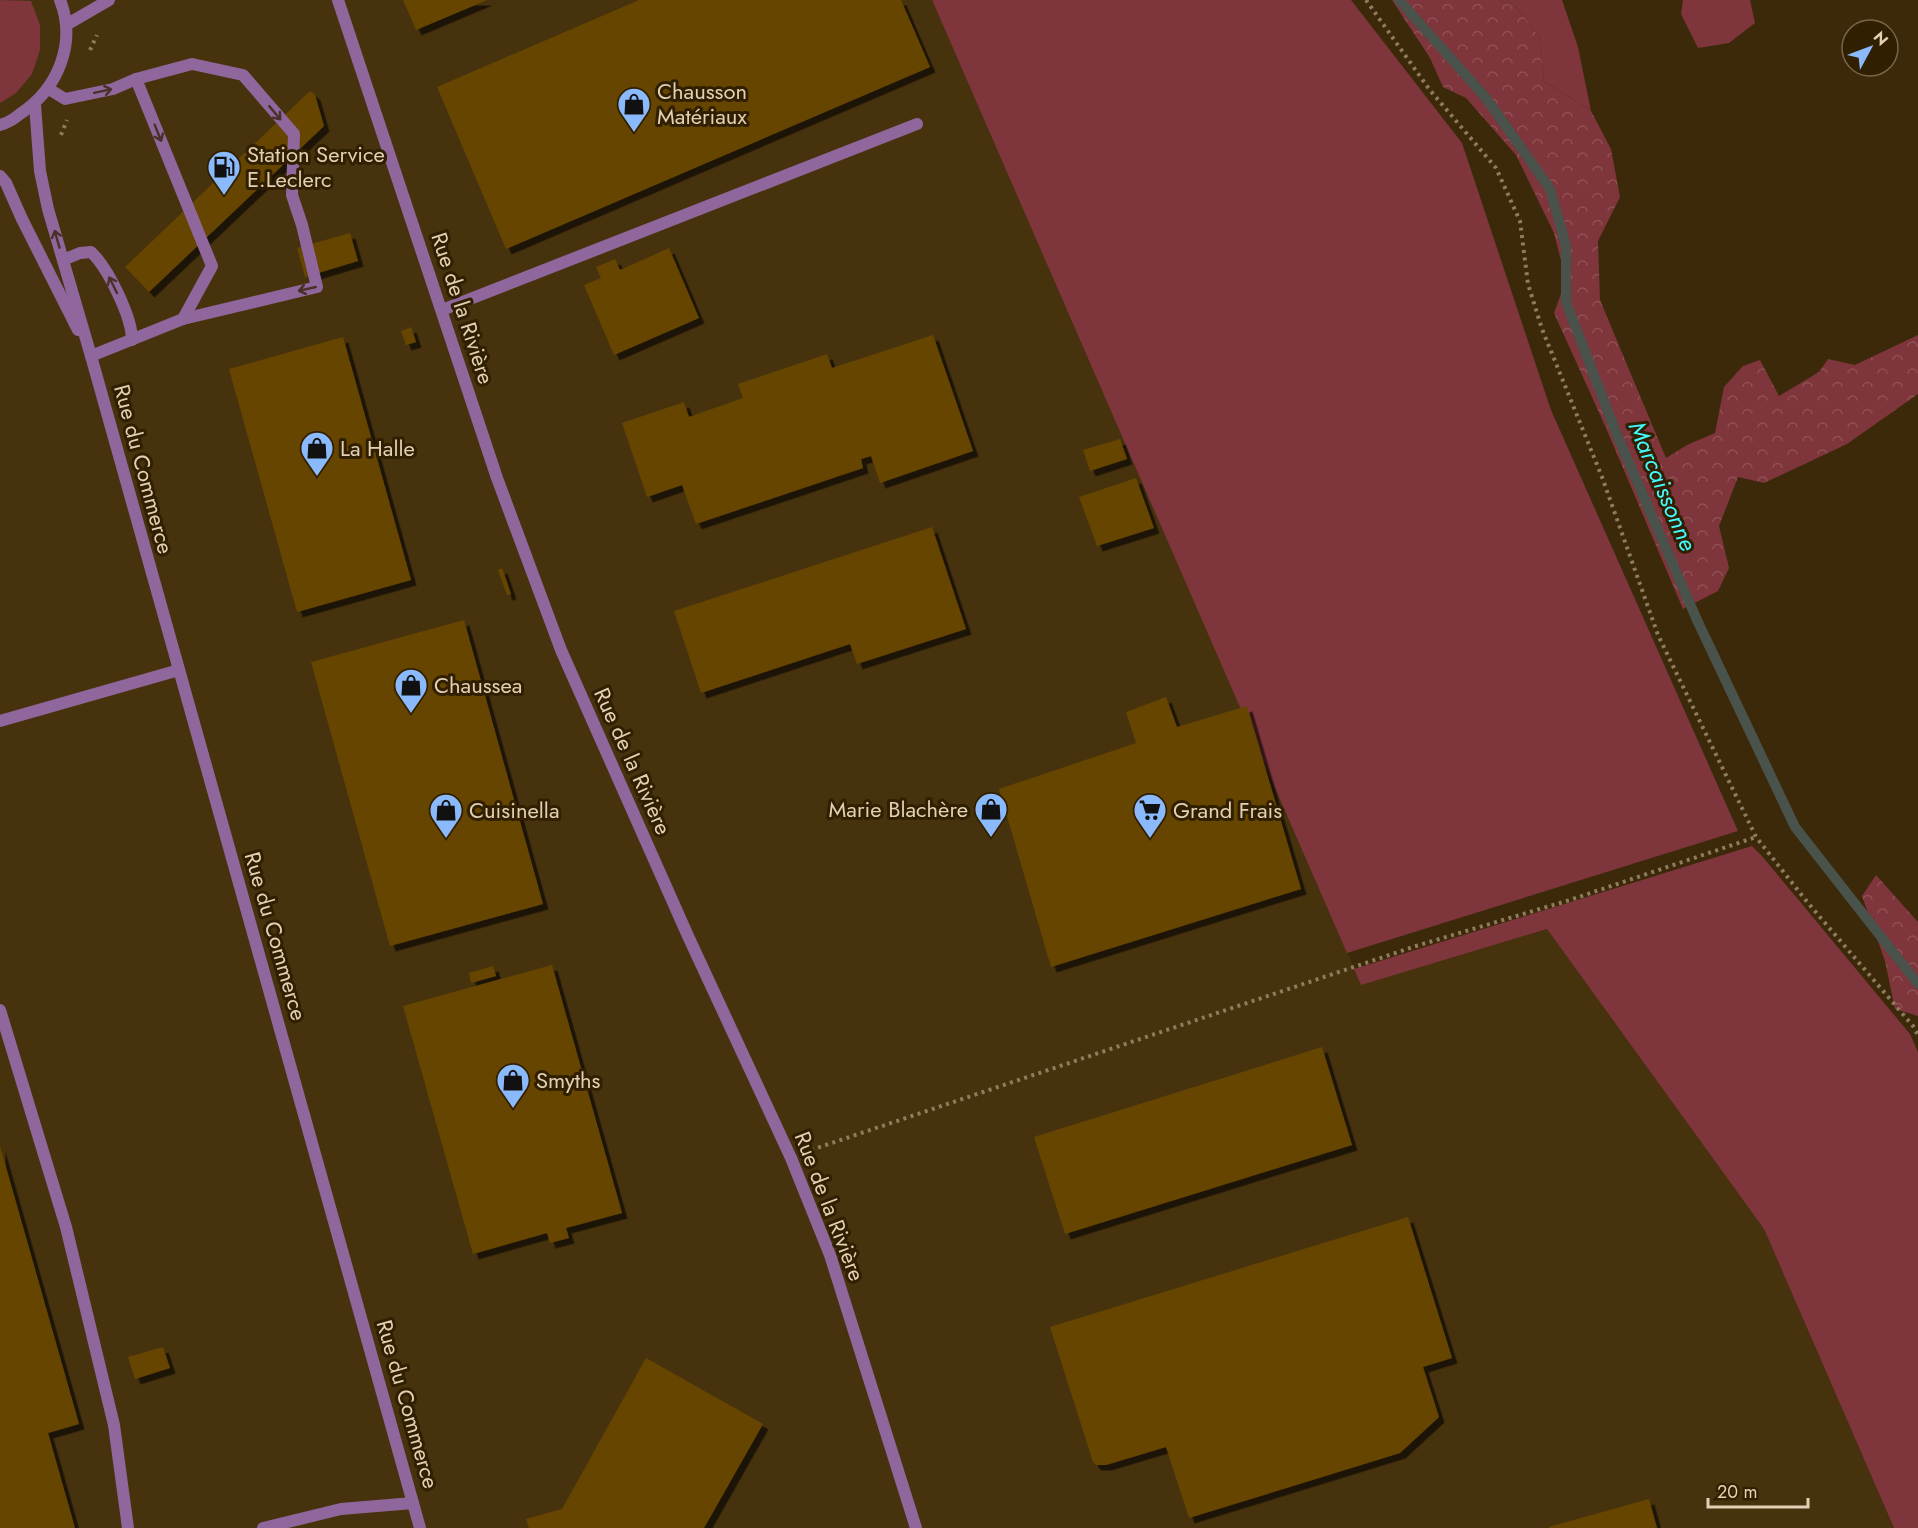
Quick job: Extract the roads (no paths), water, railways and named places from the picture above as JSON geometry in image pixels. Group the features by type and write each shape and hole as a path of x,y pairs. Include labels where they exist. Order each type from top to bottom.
{"street":[{"path":"0,125 35,105 49,89 60,66 65,45 66,25 60,0"},
{"path":"66,25 109,0"},
{"name":"Rue de la Rivière","path":"338,0 510,516 561,650 688,936 791,1158 830,1256 916,1528"},
{"path":"49,89 65,99 113,89 136,79 192,64 243,75 294,134 292,195 317,287 183,319 91,356"},
{"path":"136,79 212,266 183,319"},
{"name":"Rue du Commerce","path":"35,105 40,171 48,209 420,1528"},
{"path":"442,310 917,124"},
{"name":"Rue du Commerce","path":"0,176 6,183 91,356"},
{"path":"63,260 80,253 91,252 101,262 127,315 132,330 132,340"},
{"path":"0,721 179,670"},
{"path":"0,1010 66,1227 114,1425 128,1528"},
{"path":"263,1528 341,1509 413,1503"}],"waterway":[{"name":"Marcaissonne","path":"1399,0 1486,98 1550,189 1566,246 1566,302 1617,435 1697,620 1795,827 1918,984"}],"place":[{"name":"Chausson Matériaux","path":"634,133"},
{"name":"Station Service E.Leclerc","path":"224,196"},
{"name":"La Halle","path":"317,477"},
{"name":"Chaussea","path":"411,714"},
{"name":"Marie Blachère","path":"991,838"},
{"name":"Cuisinella","path":"446,839"},
{"name":"Grand Frais","path":"1150,839"},
{"name":"Smyths","path":"513,1109"}]}
